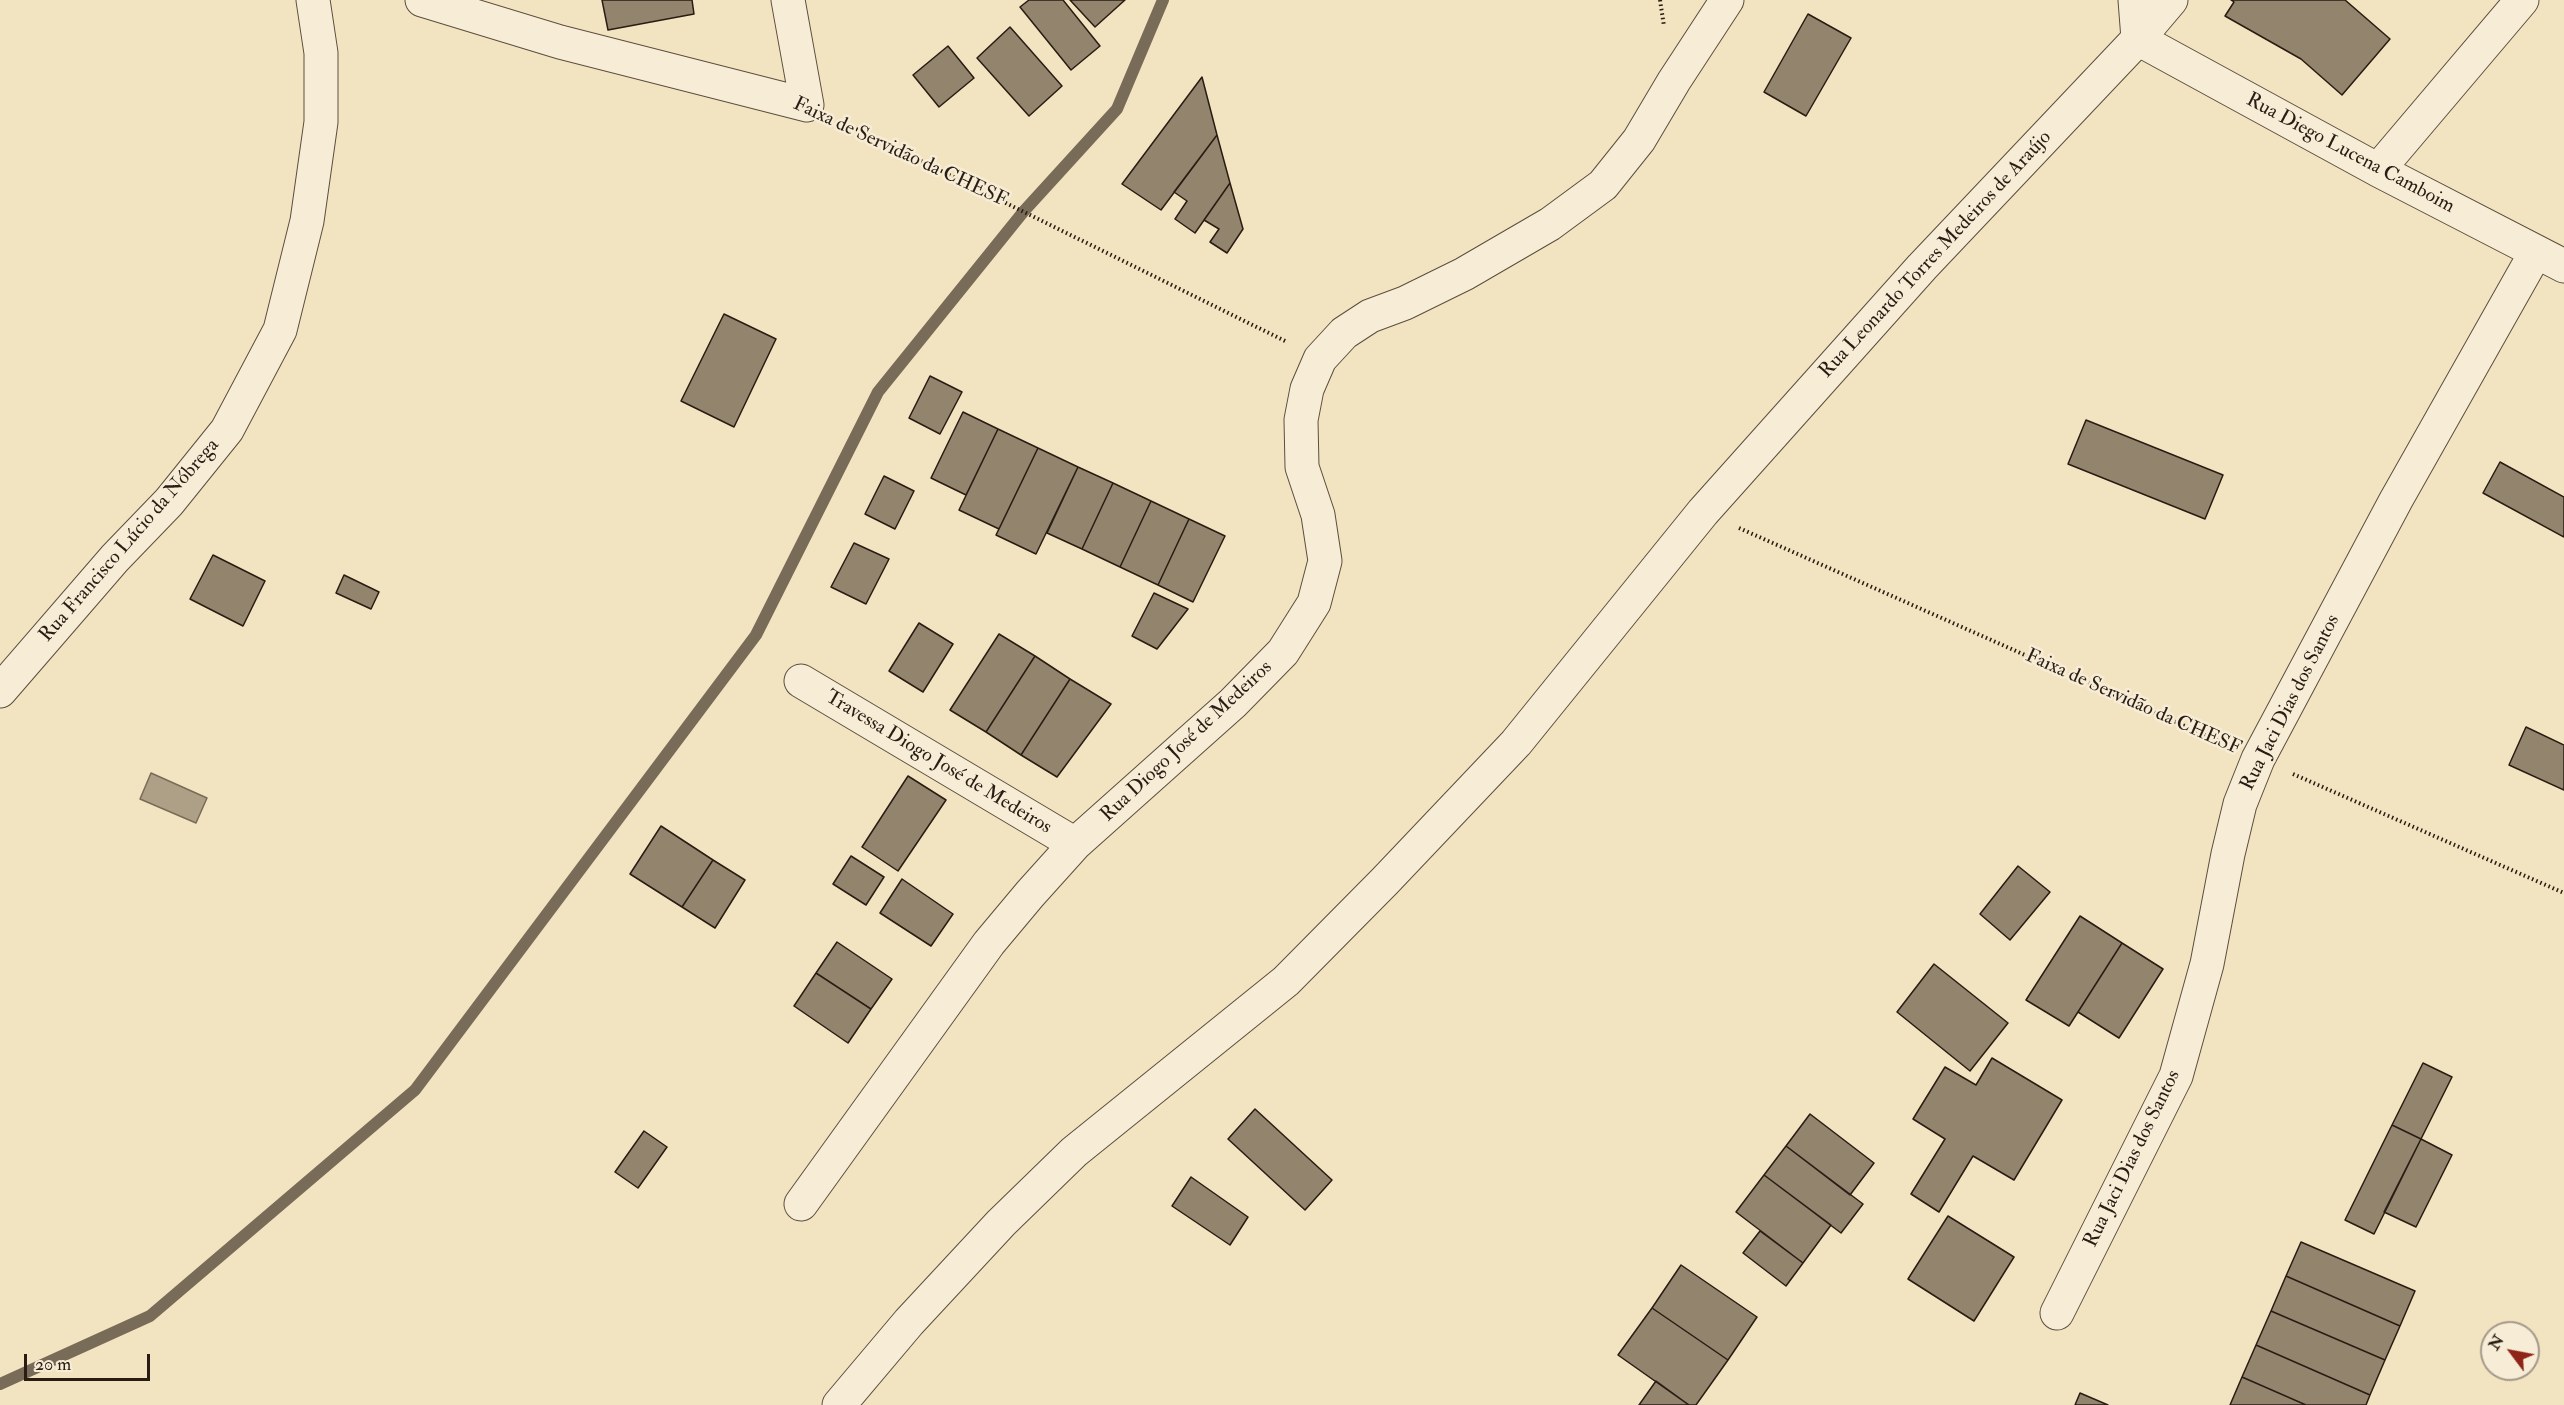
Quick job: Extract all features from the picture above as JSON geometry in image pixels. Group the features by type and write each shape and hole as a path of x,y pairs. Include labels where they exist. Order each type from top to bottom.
{"street":[{"name":"Rua Francisco Lúcio da Nóbrega","path":"0,691 115,558 169,502 227,430 279,330 307,221 321,122 321,52 313,0"},
{"name":"Faixa de Servidão da CHESF","path":"422,0 560,42 807,105"},
{"path":"788,0 807,105"},
{"name":"Rua Diogo José de Medeiros","path":"801,1204 989,943 1030,894 1075,844 1233,703 1276,660 1314,603 1325,561 1318,514 1302,467 1301,420 1308,388 1320,359 1344,333 1370,316 1405,303 1464,273 1550,224 1603,185 1639,140 1727,0"},
{"path":"2135,0 2138,39"},
{"name":"Rua Leonardo Torres Medeiros de Araújo","path":"839,1405 909,1322 1001,1223 1074,1152 1286,981 1385,881 1515,743 1703,512 1922,267 2138,39 2172,0"},
{"path":"2378,170 2522,0"},
{"name":"Rua Diego Lucena Camboim","path":"2138,39 2378,170 2550,259"},
{"name":"Rua Jaci Dias dos Santos","path":"2057,1313 2176,1076 2208,964 2228,854 2240,804 2258,759 2396,500 2550,259"},
{"name":"Travessa Diogo José de Medeiros","path":"801,681 1075,844"}],"path":[{"name":"Faixa de Servidão da CHESF","path":"807,105 1320,359"},
{"name":"Faixa de Servidão da CHESF","path":"1703,512 2564,893"}],"shaded area":[{"path":"151,773 207,798 196,823 140,799"}],"building":[{"path":"602,0 692,0 694,14 608,30"},
{"path":"1029,0 1063,0 1100,46 1071,70 1020,7"},
{"path":"1070,0 1125,0 1095,27"},
{"path":"2231,0 2345,0 2390,39 2342,95 2301,59 2225,16 2234,2"},
{"path":"1808,14 1851,38 1806,116 1764,92"},
{"path":"1010,27 1062,86 1029,116 977,58"},
{"path":"948,46 974,78 939,107 913,75"},
{"path":"1202,77 1217,135 1161,210 1122,184"},
{"path":"1217,135 1230,183 1195,233 1175,219 1187,201 1174,192"},
{"path":"1230,183 1243,229 1227,253 1210,242 1219,229 1204,220"},
{"path":"724,314 776,339 734,427 681,401"},
{"path":"930,376 962,392 940,434 909,418"},
{"path":"963,412 998,429 966,495 931,478"},
{"path":"2086,420 2223,475 2205,519 2068,464"},
{"path":"998,429 1038,448 999,529 959,510"},
{"path":"1038,448 1078,467 1036,554 996,535"},
{"path":"2500,462 2564,497 2564,537 2483,493"},
{"path":"1078,467 1113,483 1082,549 1047,533"},
{"path":"884,476 914,491 895,529 865,514"},
{"path":"1113,483 1151,501 1120,567 1082,549"},
{"path":"1151,501 1189,519 1158,585 1120,567"},
{"path":"1189,519 1225,536 1193,602 1158,585"},
{"path":"854,543 889,559 866,604 831,587"},
{"path":"213,555 265,581 243,626 190,599"},
{"path":"344,575 379,592 371,609 336,593"},
{"path":"1154,593 1188,609 1157,649 1132,636"},
{"path":"919,623 953,644 923,692 889,671"},
{"path":"999,634 1035,656 986,732 950,710"},
{"path":"1035,656 1070,679 1021,755 986,732"},
{"path":"1070,679 1111,704 1057,777 1021,755"},
{"path":"2526,727 2564,745 2564,790 2509,765"},
{"path":"908,776 946,800 898,871 862,847"},
{"path":"661,826 713,860 682,907 630,874"},
{"path":"851,856 884,877 866,905 833,884"},
{"path":"713,860 745,880 715,928 682,907"},
{"path":"2018,866 2050,892 2010,940 1980,914"},
{"path":"902,879 953,914 931,946 880,913"},
{"path":"2080,916 2122,943 2069,1026 2026,1000"},
{"path":"837,942 892,979 871,1009 816,973"},
{"path":"2122,943 2163,969 2119,1038 2078,1012"},
{"path":"1934,964 2008,1023 1970,1071 1897,1012"},
{"path":"816,973 871,1009 848,1043 794,1006"},
{"path":"1992,1058 2062,1100 2014,1180 1973,1156 1939,1212 1911,1194 1945,1139 1913,1119 1945,1067 1976,1085"},
{"path":"2423,1063 2452,1077 2421,1139 2392,1125"},
{"path":"1255,1109 1332,1180 1305,1210 1228,1139"},
{"path":"1810,1114 1874,1163 1850,1195 1786,1146"},
{"path":"2392,1125 2421,1139 2374,1234 2345,1220"},
{"path":"644,1131 667,1147 638,1188 615,1172"},
{"path":"2421,1139 2452,1155 2416,1227 2384,1212"},
{"path":"1786,1146 1863,1204 1841,1233 1764,1175"},
{"path":"1764,1175 1831,1225 1803,1263 1736,1212"},
{"path":"1191,1177 1248,1217 1230,1245 1172,1206"},
{"path":"1948,1216 2014,1257 1974,1321 1908,1279"},
{"path":"1760,1231 1803,1263 1786,1286 1743,1253"},
{"path":"2301,1242 2415,1291 2400,1326 2286,1276"},
{"path":"1681,1265 1757,1317 1728,1360 1652,1308"},
{"path":"2286,1276 2400,1326 2385,1360 2271,1311"},
{"path":"1652,1308 1728,1360 1696,1405 1689,1405 1618,1355"},
{"path":"2271,1311 2385,1360 2370,1395 2256,1345"},
{"path":"2256,1345 2370,1395 2366,1405 2306,1405 2242,1377"},
{"path":"2242,1377 2306,1405 2230,1405"},
{"path":"1656,1381 1689,1405 1639,1405"},
{"path":"2080,1393 2108,1405 2075,1405"}],"waterway":[{"path":"0,1384 150,1316 415,1090 756,635 878,392 1024,211 1117,109 1163,0"}]}
